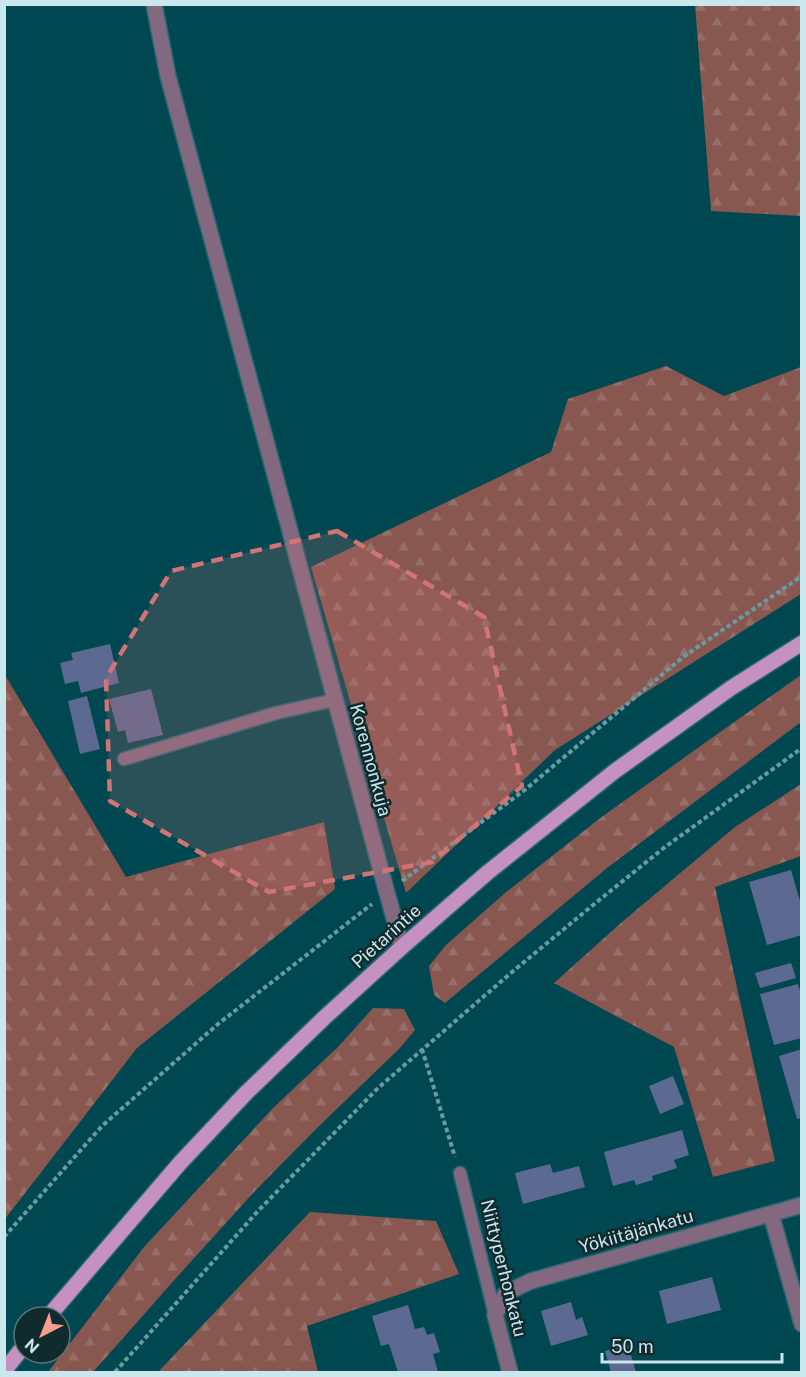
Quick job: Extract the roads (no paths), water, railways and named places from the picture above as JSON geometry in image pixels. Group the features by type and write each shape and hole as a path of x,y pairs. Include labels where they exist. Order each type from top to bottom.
{"main road":[{"name":"Pietarintie","path":"58,1305 180,1163 238,1102 325,1017 402,947 487,873 615,771 731,688 801,643"}],"street":[{"name":"Korennonkuja","path":"154,4 168,76 402,947"},
{"name":"Yökiitäjänkatu","path":"495,1315 506,1293 531,1281 801,1205"},
{"path":"771,1214 801,1324"},
{"name":"Niittyperhonkatu","path":"495,1315 510,1372"}],"lane":[{"path":"124,759 276,713 335,700"},
{"name":"Niittyperhonkatu","path":"459,1173 495,1315"}]}
